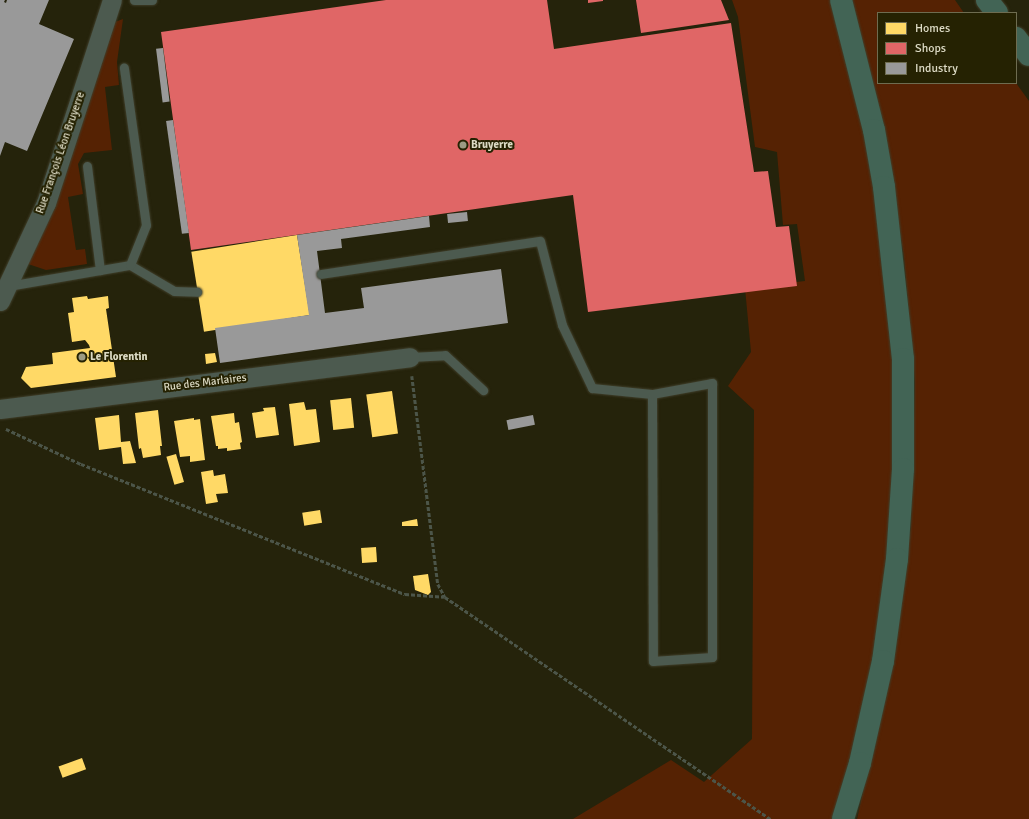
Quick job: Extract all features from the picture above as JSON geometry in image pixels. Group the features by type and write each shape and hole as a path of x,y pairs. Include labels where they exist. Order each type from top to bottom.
{"highway":[{"path":"841,0 874,130 882,173 903,359 903,469 897,559 883,661 860,763 843,819"},
{"path":"987,0 996,12"},
{"path":"1017,39 1029,55"}],"street":[{"name":"Rue François Léon Bruyerre","path":"4,293 46,203 112,0"},
{"name":"Rue des Marlaires","path":"1,418 410,357"}],"lane":[{"path":"134,0 152,0"},
{"path":"124,68 146,225 130,265"},
{"path":"87,166 100,270"},
{"path":"321,274 540,241 562,325 592,388 652,394 712,383 712,657 653,661 652,394"},
{"path":"4,293 100,270 130,265 174,291 197,292"},
{"path":"410,357 445,355 483,390"}],"path":[{"path":"410,357 438,584 445,597 770,819"},
{"path":"1,418 81,464 405,594 445,597"}],"shaded area":[{"path":"732,0 840,0 881,167 903,389 889,616 840,819 573,819 671,760 704,782 752,739 754,410 728,386 751,352 745,288 805,281 797,224 783,225 777,152 755,147 738,17"},
{"path":"851,0 955,0 963,12 877,12 877,84 1017,84 1029,101 1029,819 857,819 888,679 911,526 915,382 904,257 882,121"},
{"path":"123,19 117,62 119,85 105,87 112,150 84,153 78,164 83,194 68,197 76,250 85,249 87,264 46,270 28,264 115,22"}],"building: Homes":[{"path":"297,235 310,315 204,332 191,252"},
{"path":"87,296 88,299 108,296 109,308 106,309 116,377 31,388 21,378 26,367 53,364 52,353 90,348 85,340 72,342 68,313 74,312 72,298"},
{"path":"215,353 217,362 206,364 205,354"},
{"path":"392,391 398,434 372,437 366,395"},
{"path":"351,398 354,428 333,430 330,400"},
{"path":"304,402 306,410 316,409 320,442 294,446 289,404"},
{"path":"275,407 279,435 256,438 252,413 264,411 263,408"},
{"path":"158,410 162,446 160,446 161,455 143,458 141,448 139,449 135,413"},
{"path":"234,413 235,423 239,422 242,442 240,443 241,449 227,451 227,448 218,449 218,446 216,446 211,416"},
{"path":"119,415 121,442 130,441 136,463 123,464 121,447 99,450 95,418"},
{"path":"194,418 194,420 200,419 205,460 190,462 190,456 180,457 174,421"},
{"path":"176,454 184,482 174,485 166,457"},
{"path":"213,470 214,476 225,474 228,493 216,494 218,502 206,504 201,472"},
{"path":"320,510 322,523 304,526 302,513"},
{"path":"417,519 418,526 402,526 402,522"},
{"path":"376,547 377,562 362,563 361,548"},
{"path":"428,574 431,592 428,595 415,590 413,576"},
{"path":"82,758 86,769 63,778 59,767"}],"building: Shops":[{"name":"Bruyerre","path":"386,0 547,0 554,49 731,23 754,172 768,171 776,227 789,226 797,286 588,312 573,195 191,250 161,32"},
{"path":"588,0 603,0 603,1 588,3"},
{"path":"636,0 721,0 729,20 641,33"}],"building: Industry":[{"path":"0,0 5,0 4,2 6,3 7,0 49,0 39,24 74,39 27,151 5,142 0,156"},
{"path":"163,48 170,102 163,102 156,49"},
{"path":"173,120 189,233 182,234 166,121"},
{"path":"467,212 468,221 448,223 447,214"},
{"path":"429,216 430,227 341,239 342,248 317,251 325,313 364,308 361,288 501,269 508,323 220,363 215,328 309,315 297,235"},
{"path":"533,415 535,425 508,430 506,420"}],"place":[{"name":"Bruyerre","path":"463,145"},
{"name":"Le Florentin","path":"82,357"}]}
